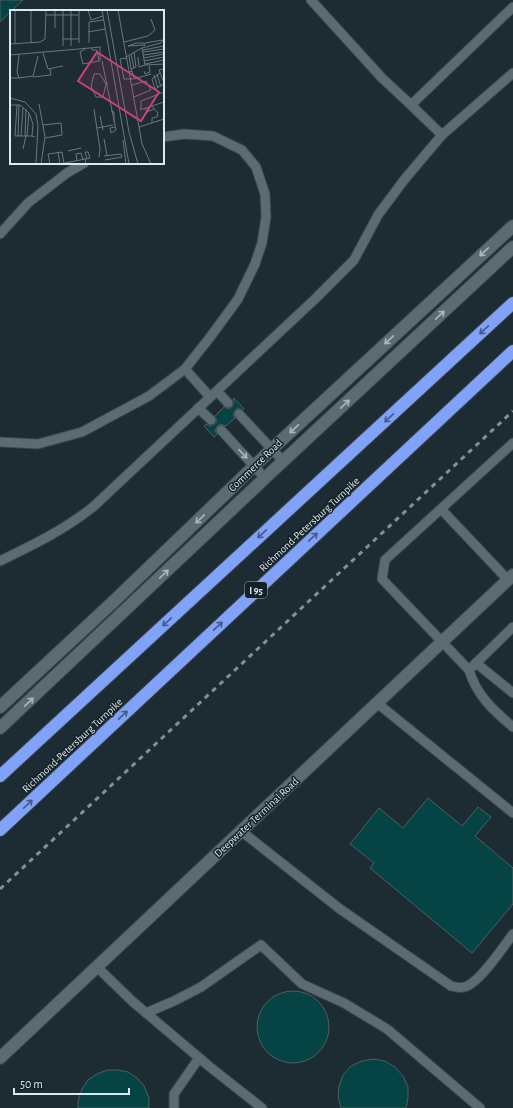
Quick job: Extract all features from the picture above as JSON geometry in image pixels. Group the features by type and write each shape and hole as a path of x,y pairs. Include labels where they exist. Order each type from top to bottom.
{"highway":[{"path":"0,776 513,303"},
{"name":"Richmond-Petersburg Turnpike","path":"0,830 513,351"}],"main road":[{"name":"Commerce Road","path":"0,707 113,602 273,448 513,226"},
{"name":"Commerce Road","path":"0,728 283,461 513,247"},
{"name":"Deepwater Terminal Road","path":"0,1058 510,577"}],"lane":[{"path":"312,0 382,78 442,135"},
{"path":"411,105 513,7"},
{"path":"0,561 39,542 74,522 88,511 315,299 354,260 378,215 404,180 442,135 513,73"},
{"path":"0,442 38,444 82,432 149,396 185,369 238,299 255,264 262,243 266,217 265,194 256,167 242,150 213,136 184,134 164,137"},
{"path":"0,234 28,203 67,173 82,164"},
{"path":"185,369 228,404"},
{"path":"198,408 211,420"},
{"path":"239,414 273,448 283,461"},
{"path":"221,430 265,478"},
{"path":"513,443 385,560 382,579 469,670 473,682 492,710 513,727"},
{"path":"441,509 510,577"},
{"path":"469,670 513,627"},
{"path":"476,663 513,694"},
{"path":"377,703 513,814"},
{"path":"241,831 340,909 451,986 465,987 475,981 486,970 513,934"},
{"path":"146,1013 201,987 261,945 302,984 344,1003 387,1030 480,1108"},
{"path":"97,967 146,1013 199,1058 262,1108"},
{"path":"174,1108 174,1094 199,1058"}],"building":[{"path":"0,0 23,0 13,10 10,10 10,12 0,22"},
{"path":"234,398 244,409 238,408 235,410 233,415 235,418 226,426 220,424 217,426 215,431 217,434 214,437 204,426 206,424 210,426 215,424 217,421 215,416 224,407 229,409 232,407"},
{"path":"428,798 462,826 478,807 491,817 475,836 513,868 513,904 472,953 370,868 374,863 350,844 379,808 403,828"},
{"path":"293,991 313,997 323,1007 329,1027 323,1047 313,1057 293,1063 273,1057 263,1047 257,1027 263,1007 273,997"},
{"path":"373,1059 385,1061 395,1067 403,1076 408,1087 406,1108 341,1108 338,1097 339,1086 343,1075 351,1066 362,1061"},
{"path":"107,1070 128,1072 137,1078 144,1086 149,1098 149,1108 78,1108 78,1101 82,1089 88,1080"}],"railway":[{"path":"0,889 513,411"}]}
